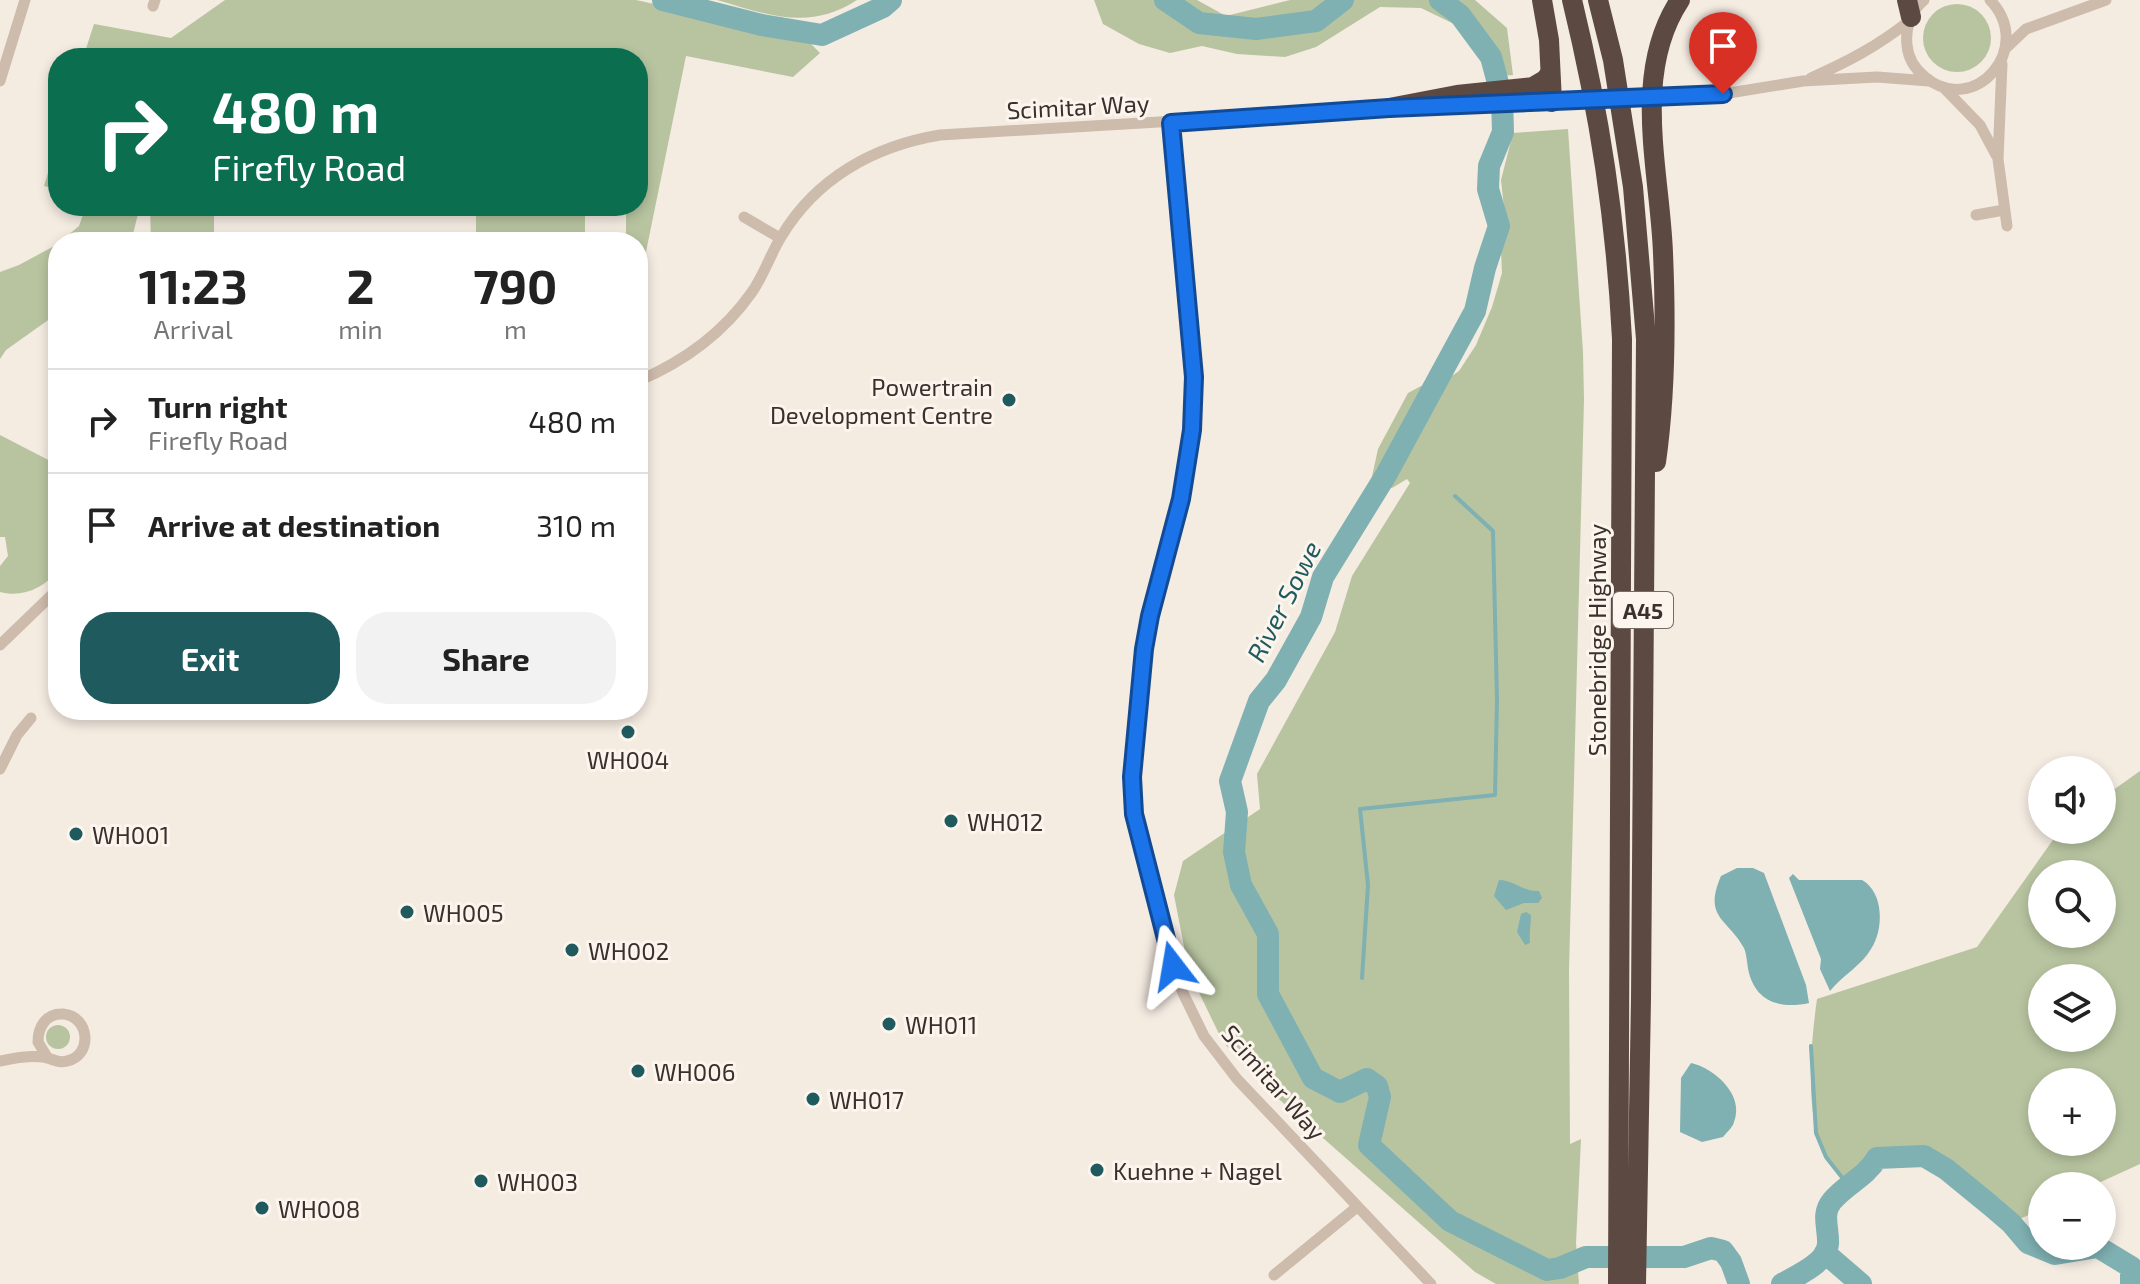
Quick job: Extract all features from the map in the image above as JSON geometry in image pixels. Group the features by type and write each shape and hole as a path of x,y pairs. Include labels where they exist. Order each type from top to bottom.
{"highway":[{"path":"1389,108 1456,101 1547,99 1550,74 1542,0"},
{"name":"Stonebridge Highway","path":"1572,0 1591,79 1609,182 1621,324 1621,1228"},
{"name":"Stonebridge Highway","path":"1598,0 1625,128 1640,252 1646,339 1641,984 1617,1283"},
{"path":"1644,550 1665,395 1662,225 1652,100 1654,62 1680,0"},
{"path":"1621,1228 1642,1284"}],"street":[{"path":"0,81 25,0"},
{"path":"1803,81 1881,44 1924,0"},
{"path":"1990,0 2004,21 2006,48 2002,61 1998,159 2007,226"},
{"path":"2006,48 2026,29 2106,0"},
{"path":"1909,13 1907,48 1919,72 1942,87 1980,125 1998,159"},
{"path":"1942,87 1970,87 1994,73 2002,61"},
{"path":"1547,99 1723,94 1803,81 1877,77 1929,81"},
{"path":"1171,123 1389,108"},
{"name":"Scimitar Way","path":"648,376 678,361 726,322 752,291 780,238 800,209 841,172 863,158 894,146 940,135 1171,123 1190,321 1193,419 1181,499 1144,649 1132,777 1134,814 1173,966 1204,1036 1237,1079 1431,1284"},
{"path":"1976,215 2004,210"},
{"path":"744,217 780,238"},
{"path":"0,645 48,599"},
{"path":"0,769 8,749 31,718"},
{"path":"0,1061 47,1057 63,1062 78,1056 86,1041 84,1028 73,1016 59,1014 44,1022 38,1038 15,1058"},
{"path":"38,1038 47,1057"},
{"path":"1274,1275 1357,1207"}],"green space":[{"path":"225,0 636,0 804,37 820,53 793,77 686,56 648,242 648,232 626,232 626,216 648,216 648,48 86,48 94,24 171,38"},
{"path":"717,0 857,0 840,10 805,18 771,15"},
{"path":"1094,0 1197,0 1226,16 1290,0 1475,0 1507,28 1513,75 1502,76 1485,54 1454,24 1421,8 1380,7 1316,47 1285,57 1237,54 1202,46 1170,53 1139,44 1103,24"},
{"path":"1957,4 1981,14 1991,38 1981,62 1957,72 1933,62 1923,38 1933,14"},
{"path":"1568,129 1584,400 1569,970 1570,1144 1581,1139 1576,1243 1579,1284 1496,1284 1475,1272 1263,1085 1223,1042 1189,972 1174,895 1183,861 1260,809 1257,774 1335,632 1352,576 1410,483 1407,479 1392,488 1371,481 1378,449 1408,393 1421,386 1446,380 1459,371 1476,345 1502,273 1501,249 1506,226 1501,180 1513,133"},
{"path":"82,216 138,216 134,232 72,232 79,226"},
{"path":"150,216 214,216 214,232 151,232"},
{"path":"476,216 585,216 585,232 476,232"},
{"path":"48,249 48,320 6,350 0,359 0,272"},
{"path":"0,435 48,460 48,580 39,587 17,594 0,592 0,566 8,556 5,537 0,537"},
{"path":"2140,771 2140,1164 2116,1175 2116,1172 2028,1172 2028,1215 2011,1223 1946,1169 1924,1156 1877,1158 1868,1172 1848,1185 1825,1156 1814,1121 1811,1057 1817,999 1977,947 2028,875 2028,948 2116,948 2116,860 2039,860 2050,844 2116,844 2116,788"},
{"path":"58,1025 69,1032 70,1037 63,1048 58,1049 47,1042 46,1037 53,1026"}],"water":[{"path":"1737,868 1753,868 1764,873 1806,985 1809,1003 1789,1005 1772,1002 1753,983 1744,948 1716,909 1716,890 1721,876"},
{"path":"1793,874 1799,880 1862,880 1875,893 1878,902 1880,922 1871,949 1830,991 1820,969 1821,959 1789,878"},
{"path":"1499,880 1539,891 1542,898 1538,903 1524,903 1506,910 1494,896"},
{"path":"1526,912 1531,918 1530,943 1525,945 1517,932 1521,914"},
{"path":"1691,1063 1718,1077 1735,1102 1733,1124 1723,1137 1702,1142 1680,1132 1681,1078"}],"waterway":[{"name":"River Sowe","path":"663,0 762,25 822,35 883,7 891,0"},
{"name":"River Sowe","path":"1165,0 1199,23 1256,29 1316,21 1343,0"},
{"name":"River Sowe","path":"1440,0 1460,15 1491,57 1502,98 1503,132 1489,166 1488,189 1499,226 1475,311 1386,475 1323,577 1311,617 1276,680 1259,701 1230,781 1237,812 1234,852 1241,885 1268,934 1268,994 1313,1078 1340,1092 1367,1079 1377,1086 1380,1097 1369,1145 1450,1221 1547,1270 1586,1257 1684,1257 1711,1248 1723,1251 1739,1284"},
{"path":"1362,978 1368,885 1360,809 1495,795 1497,700 1493,531 1455,496"},
{"path":"1811,1046 1816,1133 1826,1157 1848,1185"},
{"name":"River Sowe","path":"1782,1284 1810,1268 1822,1257 1828,1244 1826,1216 1829,1206 1877,1158 1924,1156 1946,1169 1990,1205 2028,1243 2055,1254 2098,1247 2131,1267 2131,1284"},
{"path":"1825,1253 1861,1284"}],"place":[{"name":"Powertrain Development Centre","path":"1009,400"},
{"name":"WH004","path":"628,732"},
{"name":"WH012","path":"951,821"},
{"name":"WH001","path":"76,834"},
{"name":"WH005","path":"407,912"},
{"name":"WH002","path":"572,950"},
{"name":"WH011","path":"889,1024"},
{"name":"WH006","path":"638,1071"},
{"name":"WH017","path":"813,1099"},
{"name":"Kuehne + Nagel","path":"1097,1170"},
{"name":"WH003","path":"481,1181"},
{"name":"WH008","path":"262,1208"}],"route":[{"path":"1173,966 1134,814 1132,777 1144,649 1181,499 1194,397 1171,123 1389,108 1723,94"}]}
